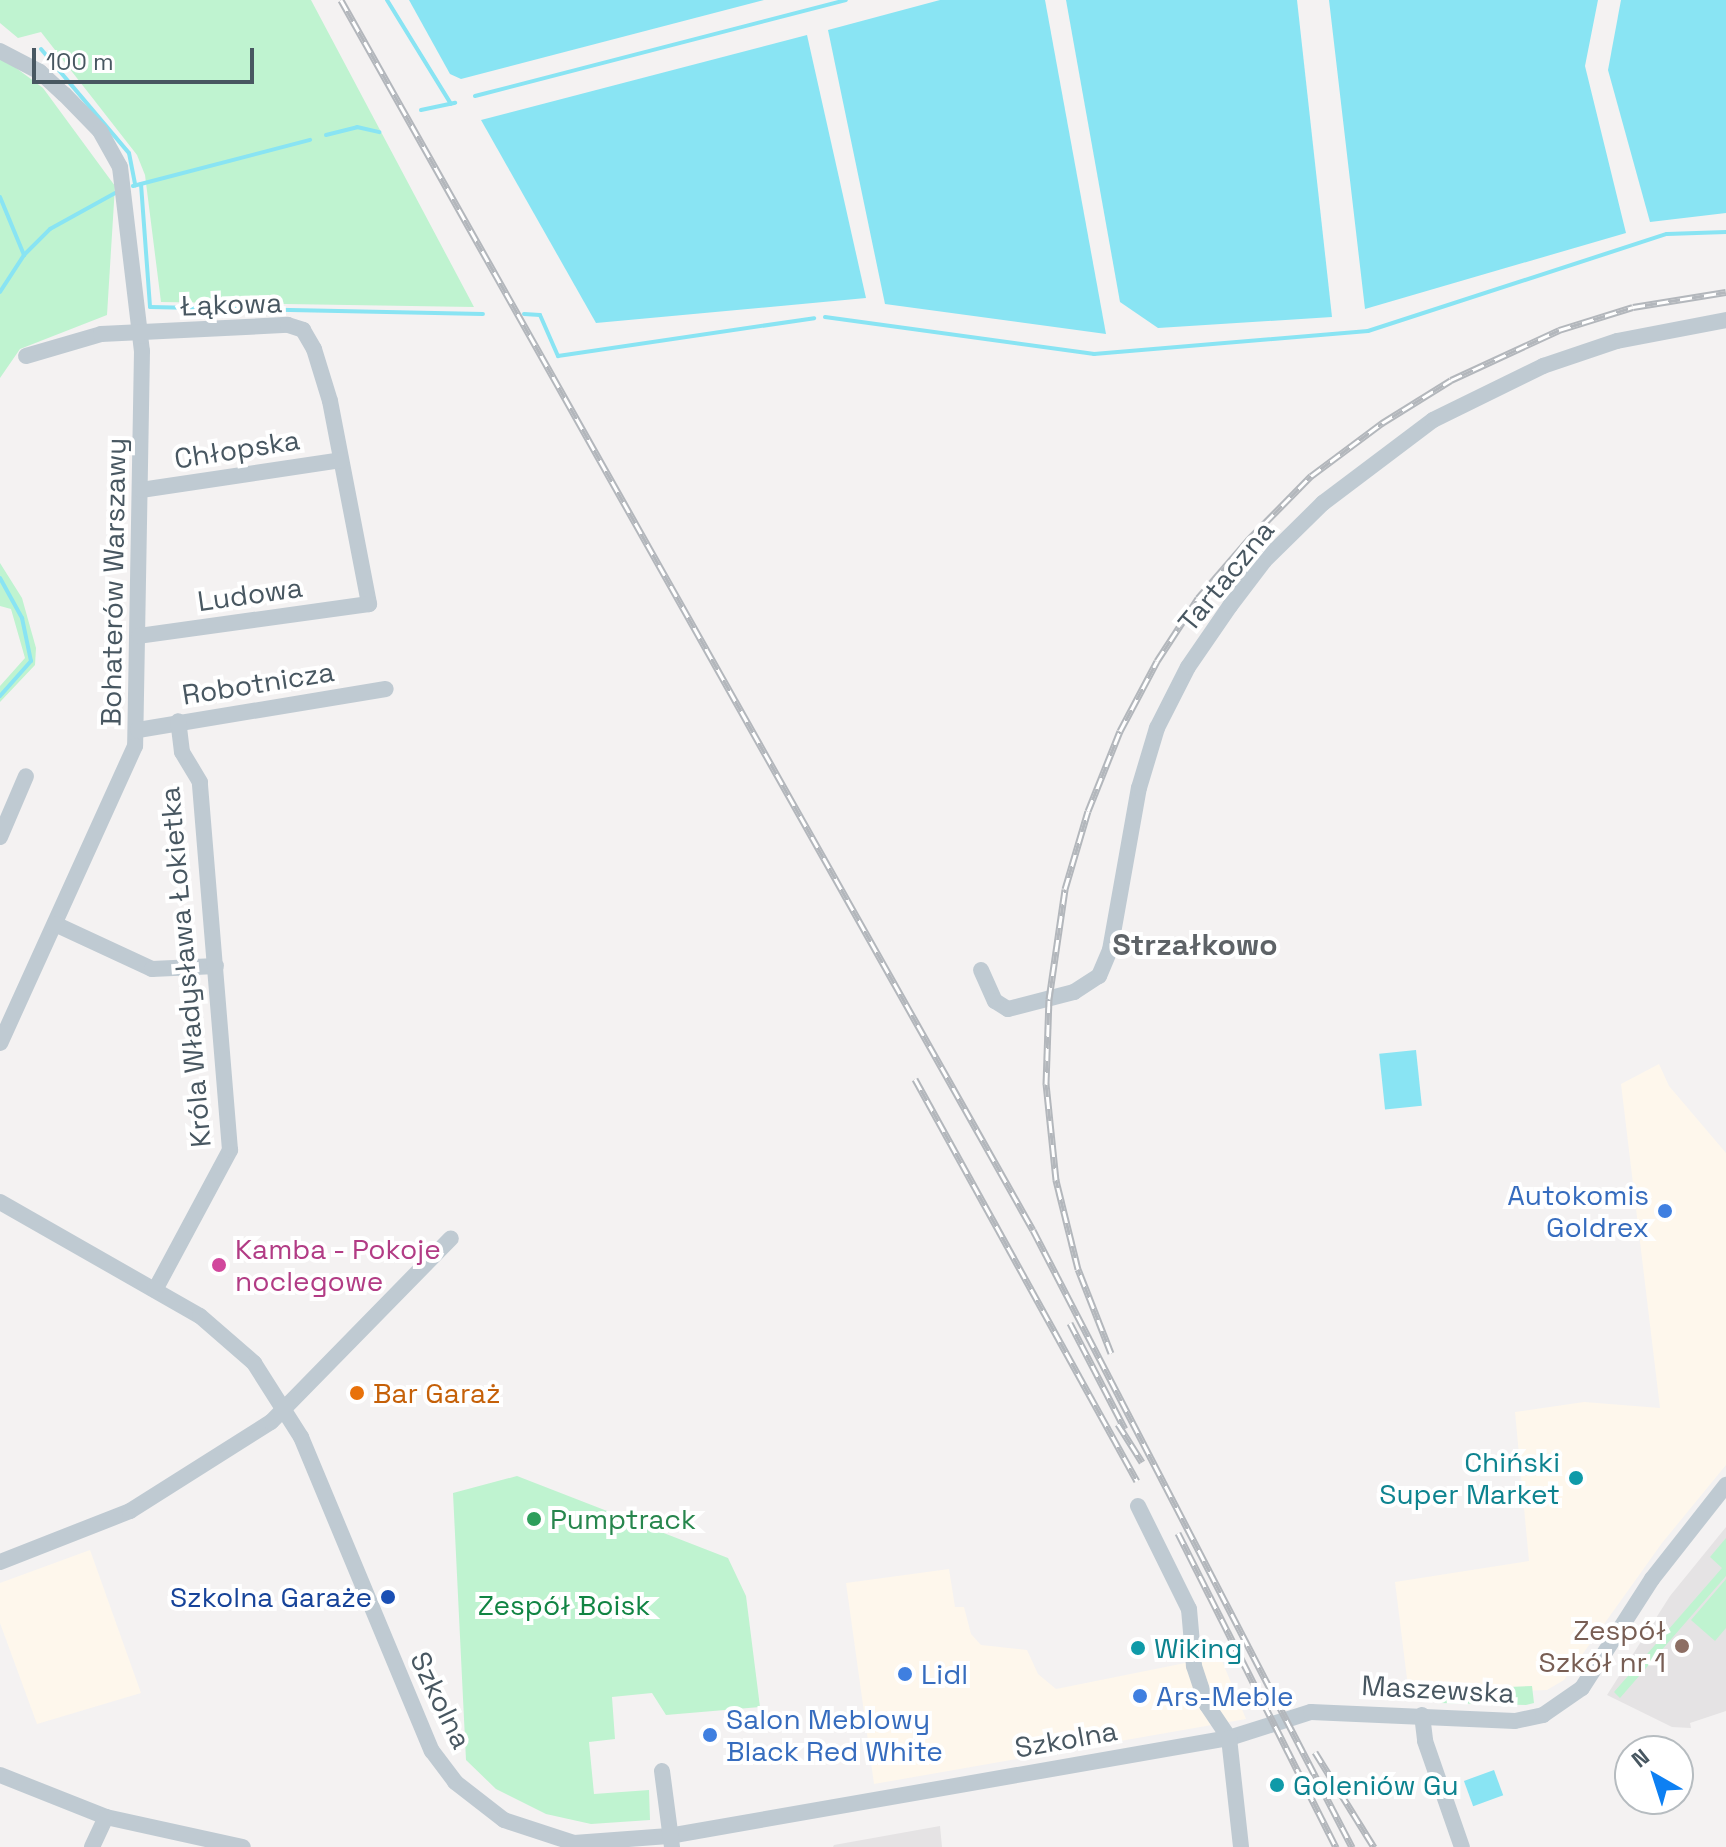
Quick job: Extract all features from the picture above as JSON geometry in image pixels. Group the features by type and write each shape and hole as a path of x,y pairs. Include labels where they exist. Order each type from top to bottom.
{"street":[{"name":"Bohaterów Warszawy","path":"0,51 40,72 64,94 100,131 120,167 141,334 138,730 126,770 0,1043"},
{"name":"Tartaczna","path":"981,970 995,1001 1008,1009 1074,992 1099,976 1110,950 1139,788 1157,728 1188,667 1230,606 1264,561 1323,503 1433,420 1543,366 1617,341 1726,320"},
{"name":"Łąkowa","path":"26,356 101,334 288,325 303,330 314,349 341,460"},
{"name":"Chłopska","path":"141,490 341,460"},
{"name":"Ludowa","path":"139,636 369,604 341,460"},
{"name":"Robotnicza","path":"138,730 386,689"},
{"name":"Króla Władysława Łokietka","path":"155,1290 230,1150 200,782 182,752 178,721"},
{"path":"0,837 26,776"},
{"path":"55,924 152,969 216,966"},
{"name":"Szkolna","path":"0,1202 155,1290 238,1346 285,1406 420,1727 455,1782 504,1820 552,1839 600,1845 670,1841 1229,1738"},
{"path":"0,1562 130,1511 266,1425 451,1238"},
{"name":"Maszewska","path":"1229,1738 1311,1712 1515,1721 1566,1703 1582,1688 1652,1579 1726,1485"},
{"path":"1138,1506 1189,1609 1194,1666 1207,1705 1229,1738 1241,1847"},
{"path":"1422,1715 1425,1741 1462,1847"},
{"path":"662,1771 670,1841"},
{"path":"0,1775 106,1817 243,1847"},
{"path":"92,1847 106,1817"}],"shaded area":[{"path":"1659,1064 1669,1086 1726,1153 1726,1465 1662,1543 1564,1680 1547,1690 1409,1695 1395,1582 1529,1561 1515,1412 1584,1402 1660,1408 1621,1084"},
{"name":"Zespół Szkół nr 1","path":"1726,1527 1726,1711 1690,1723 1691,1728 1672,1727 1607,1695 1670,1596"},
{"path":"90,1550 141,1693 37,1724 0,1623 0,1583"},
{"path":"949,1569 955,1607 964,1607 971,1634 981,1645 1027,1650 1038,1674 1056,1689 1220,1656 1246,1719 874,1784 846,1583"},
{"path":"940,1826 942,1847 833,1847 834,1845"}],"green space":[{"path":"0,0 311,0 474,307 161,302 145,175 137,155 41,32 18,38 0,23"},
{"path":"0,56 43,88 115,186 107,315 20,349 0,378"},
{"path":"0,563 22,598 36,648 35,665 0,702 0,686 25,658 11,609 0,606"},
{"name":"Zespół Boisk","path":"517,1476 728,1558 746,1596 760,1707 666,1715 652,1693 612,1697 615,1739 589,1742 594,1794 649,1790 650,1820 591,1824 546,1814 496,1789 466,1760 453,1493"},
{"path":"1726,1538 1726,1576 1620,1698 1614,1692 1722,1568 1710,1557"},
{"path":"1726,1579 1726,1628 1715,1641 1691,1620"},
{"path":"1532,1686 1534,1703 1526,1705 1440,1703 1440,1690"}],"water":[{"path":"409,0 764,0 461,79 450,74"},
{"path":"940,0 1045,0 1106,334 885,304 828,30"},
{"path":"1066,0 1297,0 1332,317 1158,328 1120,302"},
{"path":"1329,0 1598,0 1585,66 1626,233 1365,309"},
{"path":"1621,0 1726,0 1726,213 1650,222 1608,70"},
{"path":"807,35 866,298 596,323 481,120"},
{"path":"1416,1050 1422,1106 1385,1110 1379,1054"},
{"path":"1494,1770 1503,1795 1473,1806 1464,1781"}],"waterway":[{"path":"387,0 451,104"},
{"path":"475,96 846,0"},
{"path":"41,49 129,153 135,185"},
{"path":"421,110 455,103"},
{"path":"326,135 357,127 379,132"},
{"path":"133,186 310,140"},
{"path":"141,184 150,307 483,314"},
{"path":"0,292 24,255 50,229 117,192"},
{"path":"0,197 24,255"},
{"path":"825,317 1094,354 1368,331 1667,234 1726,232"},
{"path":"524,314 540,315 558,356 814,318"},
{"path":"0,578 22,618 31,661 0,696"}],"railway":[{"path":"341,0 1033,1230 1352,1847"},
{"path":"1111,1353 1078,1269 1056,1180 1046,1084 1049,999 1065,889 1088,811 1120,731 1157,661 1198,598 1248,540 1311,476 1382,423 1451,380 1559,330 1633,307 1726,292"},
{"path":"915,1079 1137,1481"},
{"path":"1070,1323 1125,1429"},
{"path":"1118,1424 1142,1462"},
{"path":"1178,1533 1336,1847"},
{"path":"1315,1752 1374,1847"}],"place":[{"name":"Autokomis Goldrex","path":"1665,1211"},
{"name":"Kamba - Pokoje noclegowe","path":"219,1265"},
{"name":"Bar Garaż","path":"357,1393"},
{"name":"Chiński Super Market","path":"1576,1478"},
{"name":"Pumptrack","path":"534,1519"},
{"name":"Szkolna Garaże","path":"388,1597"},
{"name":"Zespół Szkół nr 1","path":"1682,1646"},
{"name":"Wiking","path":"1138,1648"},
{"name":"Lidl","path":"905,1674"},
{"name":"Ars-Meble","path":"1140,1696"},
{"name":"Salon Meblowy Black Red White","path":"710,1735"},
{"name":"Goleniów Gu","path":"1277,1785"}],"district":[{"name":"Strzałkowo","path":"1195,945"}]}
